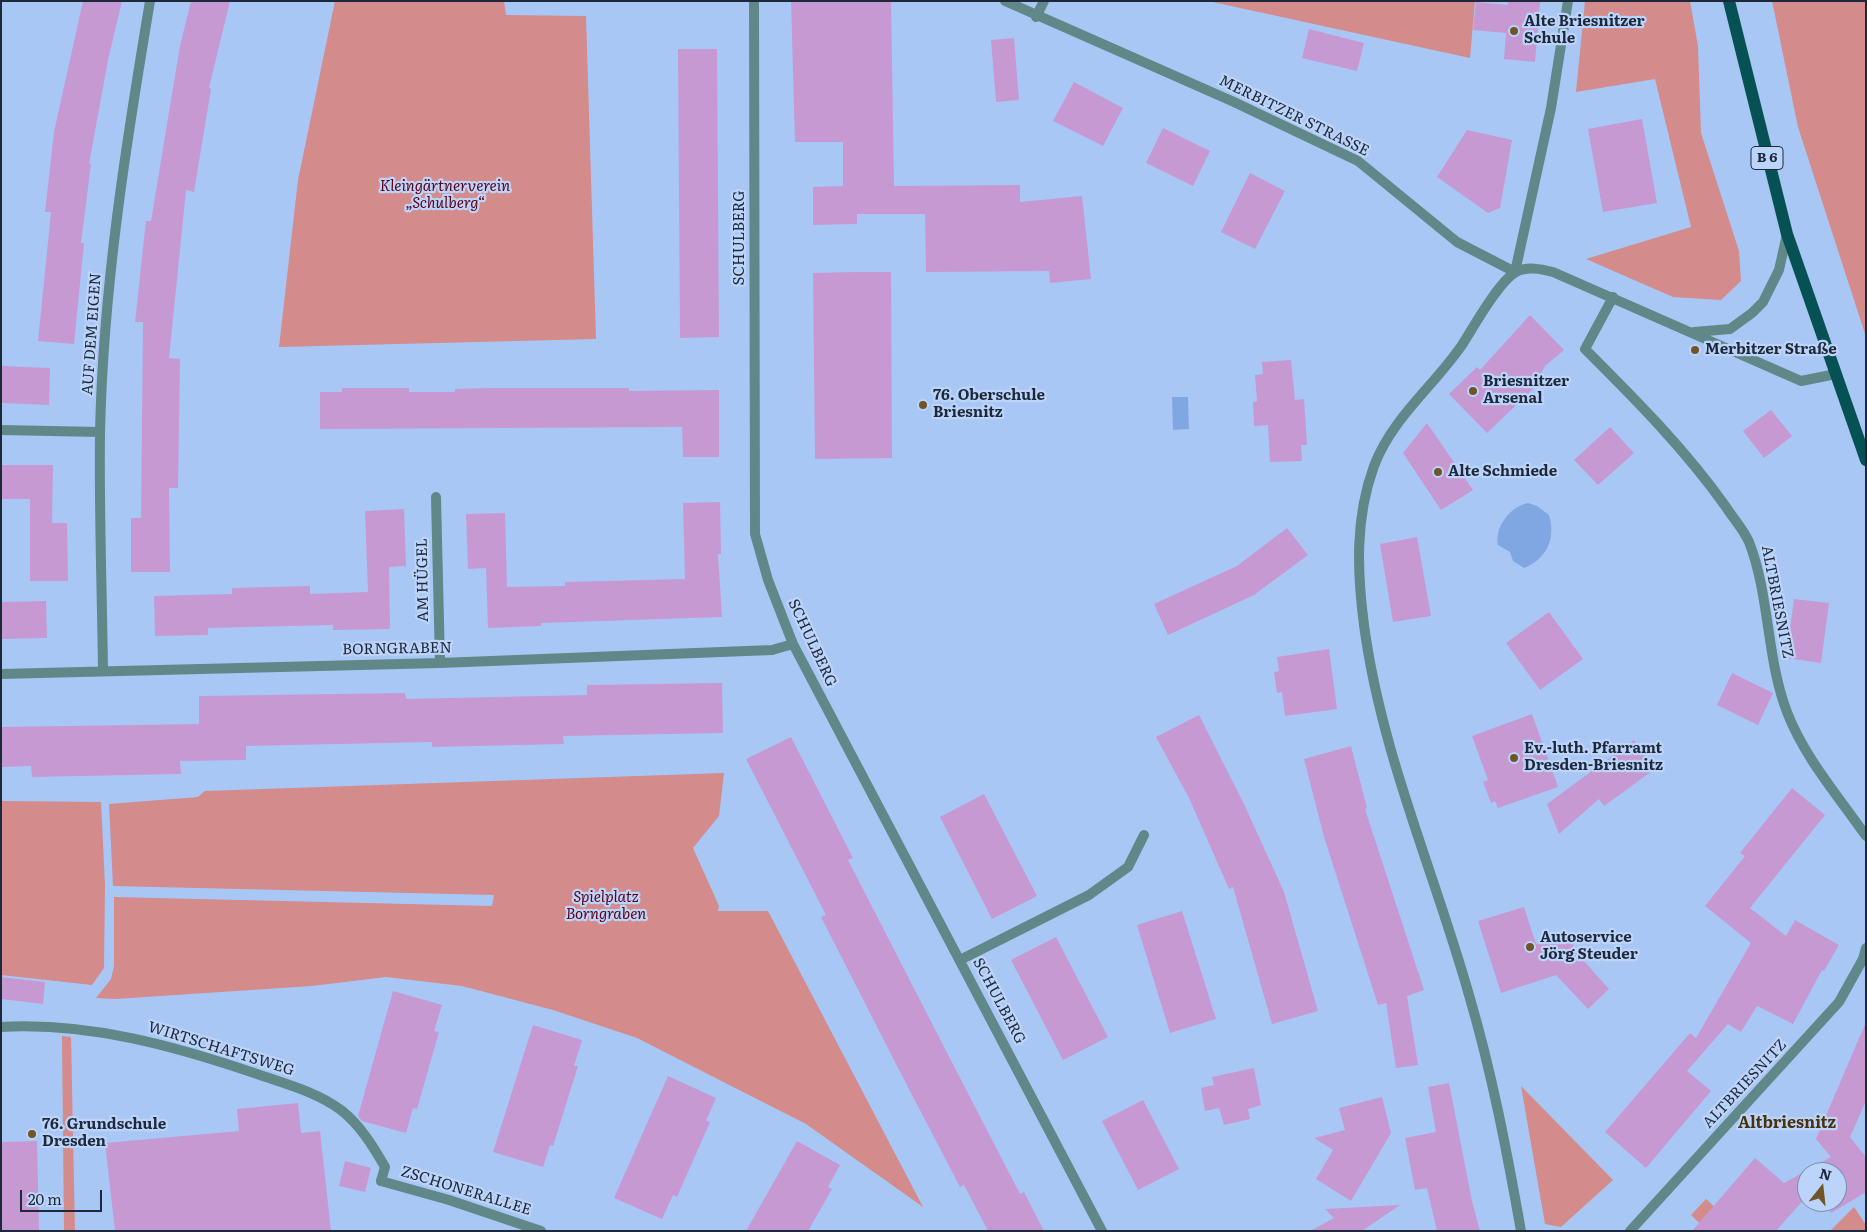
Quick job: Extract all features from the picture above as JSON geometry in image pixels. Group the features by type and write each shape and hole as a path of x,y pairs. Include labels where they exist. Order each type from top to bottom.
{"main road":[{"name":"B 6","path":"1729,1 1788,234 1866,460"}],"street":[{"name":"AUF DEM EIGEN","path":"102,671 100,432 108,300 128,133 150,1"},
{"name":"SCHULBERG","path":"754,1 755,534 768,580 793,644 1102,1231"},
{"name":"MERBITZER STRASSE","path":"1005,1 1036,17 1234,102 1358,162 1457,242 1515,272"},
{"path":"1036,17 1044,1"},
{"path":"1521,1231 1501,1120 1470,996 1398,779 1380,717 1370,666 1358,563 1360,523 1365,496 1375,465 1387,440 1402,418 1454,357 1495,296 1515,272 1550,108 1568,1"},
{"path":"1691,332 1730,329 1752,314 1763,302 1779,270 1788,234"},
{"path":"1515,272 1528,269 1553,272 1801,381 1836,374"},
{"name":"ALTBRIESNITZ","path":"1613,297 1585,349 1650,415 1699,472 1749,540 1762,590 1776,673 1787,712 1808,753 1866,836"},
{"path":"1,430 100,432"},
{"name":"AM HÜGEL","path":"436,497 440,663"},
{"name":"BORNGRABEN","path":"1,674 440,663 772,650 793,644"},
{"path":"960,960 1089,895 1128,868 1144,835"},
{"name":"ALTBRIESNITZ","path":"1630,1231 1840,1002 1863,959 1866,948"},
{"name":"WIRTSCHAFTSWEG","path":"1,1027 109,1032 225,1063 320,1096 341,1110 360,1128 385,1167 381,1181"},
{"name":"ZSCHONERALLEE","path":"381,1181 449,1200 541,1231"}],"green space":[{"name":"Kleingärtnerverein „Schulberg“","path":"335,1 504,1 506,15 586,16 596,339 279,347 298,180"},
{"path":"1208,1 1475,1 1470,58"},
{"path":"1585,1 1690,1 1698,46 1701,133 1739,251 1741,281 1721,300 1673,297 1586,259 1691,227 1655,79 1576,92"},
{"path":"1772,1 1866,1 1866,337 1798,127"},
{"name":"Spielplatz Borngraben","path":"724,773 719,816 693,848 719,906 718,911 768,911 923,1207 806,1124 637,1038 553,1010 462,986 386,977 312,986 115,999 96,998 111,979 114,966 114,897 492,906 494,895 113,886 109,804 198,797 205,791"},
{"path":"1,801 101,802 105,885 104,968 92,985 1,975"},
{"path":"62,1036 71,1037 75,1231 64,1231"},
{"path":"1521,1086 1613,1180 1561,1227 1545,1224"},
{"path":"1706,1199 1741,1231 1708,1231 1691,1215"},
{"path":"1854,1207 1866,1225 1866,1231 1830,1231"}],"water":[{"path":"1172,397 1188,397 1189,429 1173,430"},
{"path":"1528,503 1537,506 1549,515 1551,532 1548,547 1544,553 1539,559 1524,568 1513,561 1510,552 1498,545 1497,538 1505,518 1516,508"}],"building":[{"path":"83,1 122,1 108,60 89,164 91,164 81,243 84,243 74,344 38,341 51,212 45,212 54,132"},
{"path":"191,1 230,1 209,88 211,89 194,192 186,190 169,358 180,359 178,488 169,488 170,572 131,572 131,518 141,518 143,322 135,322 146,221 151,221 180,46"},
{"path":"791,1 891,1 894,186 1020,185 1020,202 1082,196 1091,279 1050,283 1049,271 926,272 925,214 857,214 857,224 813,225 813,187 843,186 843,142 795,142"},
{"name":"Alte Briesnitzer Schule","path":"1508,1 1540,1 1535,62 1504,59 1506,33 1473,30 1476,2 1508,5"},
{"path":"1309,29 1364,43 1357,71 1302,58"},
{"path":"1014,38 1019,100 996,102 991,40"},
{"path":"678,49 717,49 719,337 680,338"},
{"path":"1074,82 1123,108 1103,146 1053,121"},
{"path":"1642,119 1657,203 1603,212 1588,129"},
{"path":"1163,128 1210,151 1193,186 1146,163"},
{"path":"1467,130 1512,140 1500,208 1488,213 1437,177"},
{"path":"1250,173 1285,191 1255,249 1221,232"},
{"path":"891,272 892,458 815,459 813,273"},
{"path":"1530,315 1564,350 1545,366 1533,389 1487,433 1449,394 1477,367 1480,370"},
{"path":"1291,360 1295,400 1304,399 1307,445 1301,445 1302,461 1270,462 1268,425 1254,426 1253,402 1257,401 1255,375 1263,374 1262,362"},
{"path":"1,366 50,368 49,405 1,403"},
{"path":"342,388 409,388 409,392 455,392 455,389 488,388 629,388 629,391 719,390 719,457 683,457 682,427 320,429 320,392 342,392"},
{"path":"1771,410 1792,436 1764,458 1743,431"},
{"name":"Alte Schmiede","path":"1427,423 1473,490 1441,510 1403,453"},
{"path":"1610,427 1634,453 1598,485 1574,460"},
{"path":"1,465 53,465 52,523 67,523 68,581 30,581 30,499 1,499"},
{"path":"720,502 721,554 718,554 722,617 541,623 541,626 488,628 486,568 468,569 466,514 505,513 507,587 565,586 565,582 685,579 683,503"},
{"path":"404,509 406,566 389,567 390,629 333,630 333,625 208,628 208,635 155,636 154,596 232,594 232,588 310,586 310,594 368,592 365,511"},
{"path":"1287,528 1308,555 1254,595 1168,635 1154,604 1237,566"},
{"path":"1417,537 1431,616 1393,622 1380,544"},
{"path":"1794,599 1829,603 1821,663 1786,658"},
{"path":"46,601 47,638 1,639 1,602"},
{"path":"1549,612 1583,659 1540,690 1506,643"},
{"path":"1329,649 1337,709 1285,716 1282,692 1277,693 1274,672 1279,671 1277,657"},
{"path":"1732,673 1773,693 1758,725 1717,705"},
{"path":"722,683 723,733 563,736 564,744 432,747 432,742 246,746 246,760 180,761 181,774 32,777 31,766 1,767 1,727 199,724 199,696 405,693 406,699 587,695 587,685"},
{"name":"Ev.-luth. Pfarramt Dresden-Briesnitz","path":"1532,714 1558,787 1498,808 1495,801 1491,803 1483,782 1488,780 1472,736"},
{"path":"1199,715 1244,804 1284,892 1318,1011 1272,1024 1233,887 1229,889 1189,798 1156,737"},
{"path":"791,737 853,858 848,860 1020,1194 1024,1192 1044,1231 988,1231 964,1185 960,1187 897,1066 821,917 826,915 746,759"},
{"path":"1634,740 1655,769 1604,806 1599,799 1559,834 1547,804"},
{"path":"1351,746 1367,808 1365,809 1424,990 1407,996 1418,1065 1396,1068 1386,1003 1378,1005 1324,837 1304,759"},
{"path":"1792,788 1825,815 1750,908 1786,936 1795,920 1839,945 1824,971 1822,970 1793,1024 1757,1006 1741,1032 1728,1024 1687,1071 1711,1091 1646,1168 1605,1132 1690,1033 1696,1038 1751,943 1705,906 1745,856 1740,853"},
{"path":"984,794 1037,896 992,919 940,817"},
{"name":"Autoservice Jörg Steuder","path":"1524,907 1536,944 1569,933 1575,951 1609,989 1588,1009 1556,975 1501,993 1478,921"},
{"path":"1182,911 1216,1019 1170,1033 1137,925"},
{"path":"1056,937 1108,1037 1063,1060 1011,960"},
{"path":"1,977 45,982 43,1004 1,999"},
{"path":"393,991 442,1005 434,1031 439,1032 417,1109 413,1108 406,1133 362,1121 358,1116"},
{"path":"1866,1022 1866,1101 1850,1137 1866,1157 1866,1192 1847,1203 1847,1162 1822,1162 1831,1157 1816,1139"},
{"path":"533,1025 582,1040 574,1066 578,1066 553,1146 550,1145 543,1167 493,1152"},
{"path":"1254,1068 1261,1105 1248,1109 1250,1119 1224,1125 1219,1108 1205,1111 1201,1088 1214,1085 1212,1077"},
{"path":"668,1076 716,1098 706,1121 710,1122 677,1197 673,1195 662,1219 614,1198"},
{"path":"1449,1083 1472,1201 1480,1231 1437,1231 1427,1188 1415,1190 1405,1138 1436,1132 1428,1087"},
{"path":"1382,1097 1391,1133 1351,1201 1316,1179 1333,1150 1314,1138 1345,1130 1339,1108"},
{"path":"1143,1100 1179,1169 1138,1190 1102,1121"},
{"path":"298,1103 301,1133 320,1131 331,1231 115,1231 105,1143 239,1131 237,1109"},
{"path":"37,1141 39,1231 1,1231 1,1142"},
{"path":"797,1141 840,1165 828,1187 832,1189 808,1231 746,1231"},
{"path":"1755,1158 1784,1183 1797,1176 1797,1207 1776,1231 1692,1231"},
{"path":"345,1161 371,1168 365,1192 339,1186"},
{"path":"1400,1205 1362,1231 1310,1231 1334,1218 1325,1209"}],"place":[{"name":"Alte Briesnitzer Schule","path":"1514,31"},
{"name":"Merbitzer Straße","path":"1695,350"},
{"name":"Briesnitzer Arsenal","path":"1473,391"},
{"name":"76. Oberschule Briesnitz","path":"923,405"},
{"name":"Alte Schmiede","path":"1438,472"},
{"name":"Ev.-luth. Pfarramt Dresden-Briesnitz","path":"1514,758"},
{"name":"Autoservice Jörg Steuder","path":"1530,947"},
{"name":"76. Grundschule Dresden","path":"32,1134"}],"district":[{"name":"Altbriesnitz","path":"1787,1123"}]}
